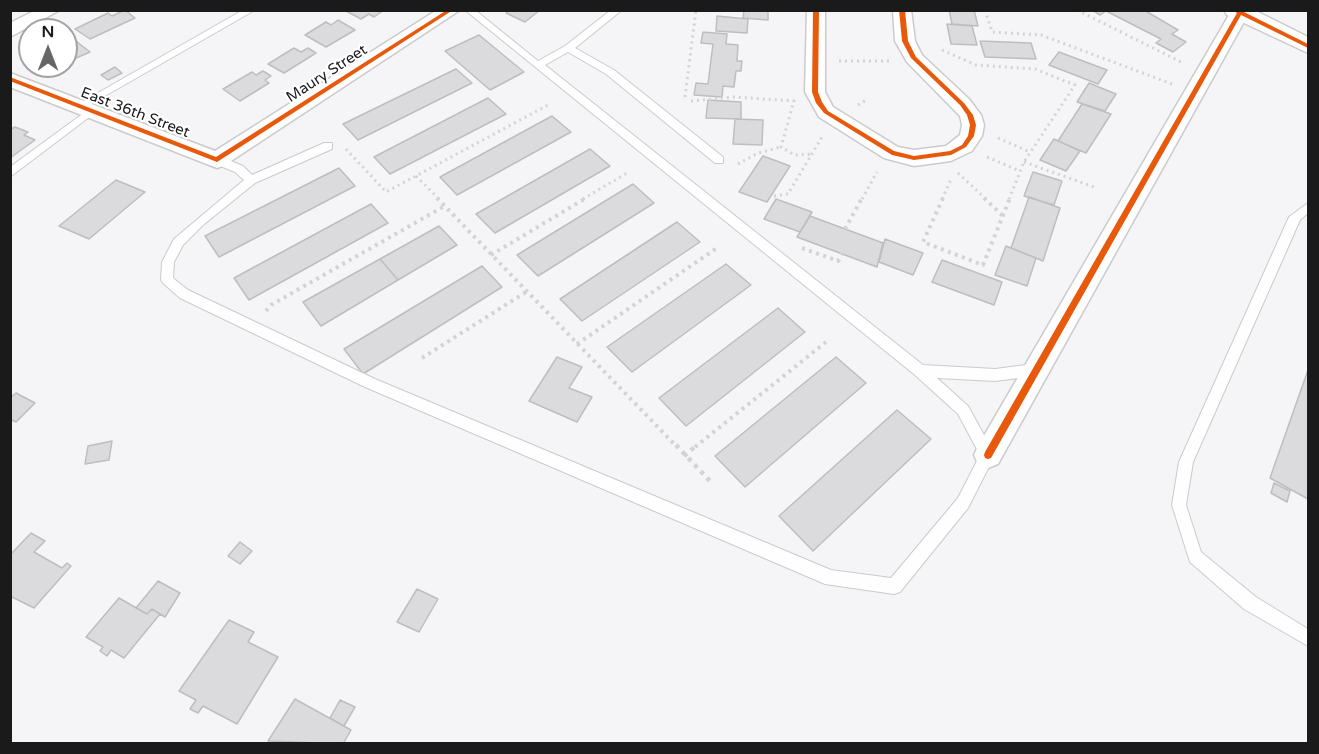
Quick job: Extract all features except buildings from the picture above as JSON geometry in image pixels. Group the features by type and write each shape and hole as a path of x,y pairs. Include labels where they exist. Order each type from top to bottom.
{"street":[{"path":"10,31 51,10"},
{"name":"Maury Street","path":"217,160 451,10"},
{"path":"816,10 815,92 819,103 835,117 892,153 914,158 951,153 964,146 971,136 973,125 970,115 962,104 914,58 905,41 902,10"},
{"path":"988,455 1238,12 1308,46"},
{"name":"East 36th Street","path":"10,79 217,160"}],"lane":[{"path":"10,173 86,108 251,10"},
{"path":"328,146 251,180 199,222 178,242 168,262 167,280 184,294 370,382 831,578 894,586 963,503 988,455 963,410 920,371 468,10"},
{"path":"538,66 568,48 618,10"},
{"path":"568,48 610,72 719,160"},
{"path":"217,160 239,169 251,180"},
{"path":"1308,207 1294,217 1186,462 1179,505 1195,557 1250,603 1308,638"},
{"path":"920,371 995,375 1035,370"}],"path":[{"path":"685,97 696,10"},
{"path":"985,10 992,32 1041,35 1160,79"},
{"path":"1077,10 1171,58"},
{"path":"937,48 976,66 1035,69 1075,85 1024,162 1003,216 983,265 923,242 956,173 1003,216"},
{"path":"836,61 894,61"},
{"path":"691,101 734,98 794,101 780,142 781,147 785,152 795,155 812,154"},
{"path":"339,141 386,192 548,105"},
{"path":"774,196 788,194 825,131"},
{"path":"996,137 1030,152"},
{"path":"737,164 758,153 781,147"},
{"path":"987,156 1020,171"},
{"path":"1024,162 1094,187"},
{"path":"845,229 880,166"},
{"path":"491,255 627,172"},
{"path":"416,176 443,207 710,481"},
{"path":"271,305 443,207"},
{"path":"793,245 838,261 842,254"},
{"path":"577,344 717,248"},
{"path":"422,358 526,292"},
{"path":"684,456 826,342"}],"cycle path":[{"path":"10,79 217,160 451,10"},
{"path":"816,10 815,92 826,112 892,153 914,158 951,153 964,146 971,136 973,125 970,115 962,104 914,58 905,41 902,10"},
{"path":"1235,10 1308,46"},
{"path":"988,455 1240,13"}]}
